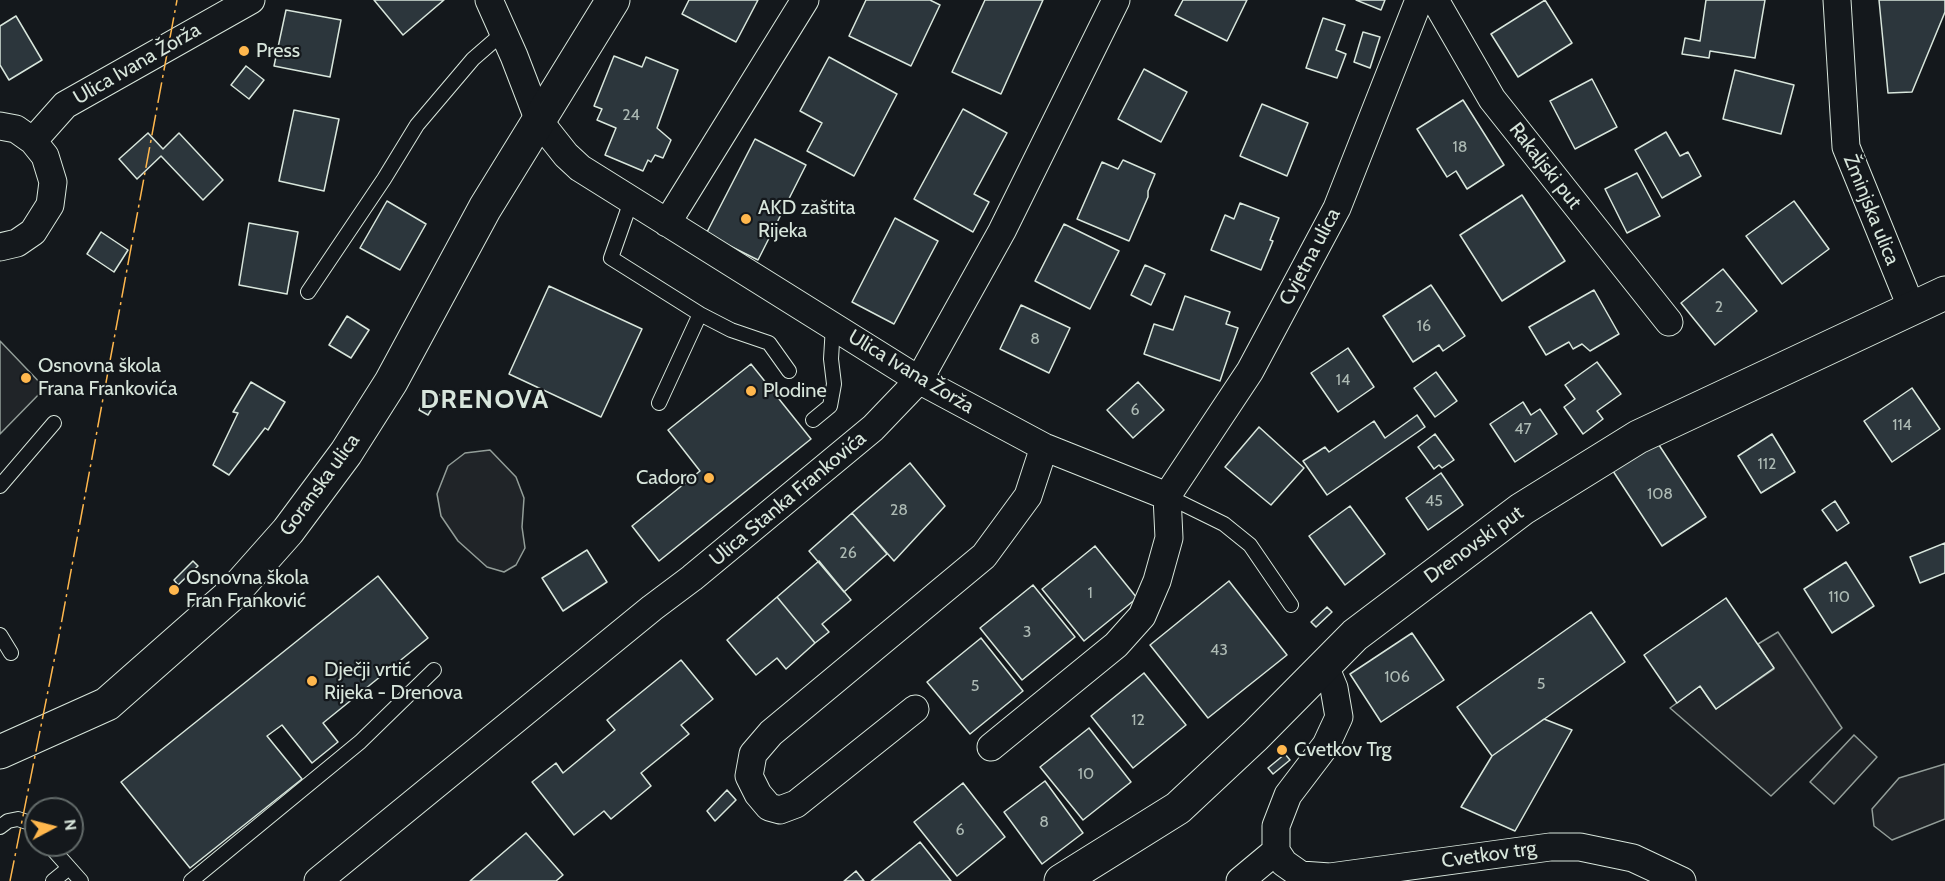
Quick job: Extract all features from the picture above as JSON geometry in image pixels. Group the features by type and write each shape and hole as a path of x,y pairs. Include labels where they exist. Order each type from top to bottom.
{"main road":[{"name":"Goranska ulica","path":"0,752 107,704 233,593 288,531 346,453 391,382 458,255 613,0"},
{"name":"Drenovski put","path":"1061,881 1178,808 1255,736 1355,635 1479,539 1522,509 1638,437 1945,293"}],"street":[{"name":"Ulica Ivana Žorža","path":"33,141 65,105 250,0"},
{"name":"Ulica Ivana Žorža","path":"489,0 504,32 538,121 580,168 919,380 1044,447 1167,496"},
{"path":"667,223 805,0"},
{"name":"Ulica Stanka Frankovića","path":"318,881 652,608 685,584 873,428 919,380 1002,231 1116,0"},
{"name":"Cvjetna ulica","path":"1167,496 1250,371 1337,208 1419,0"},
{"name":"Rakaljski put","path":"1435,0 1492,99 1669,322"},
{"name":"Žminjska ulica","path":"1836,0 1846,147 1912,309"},
{"path":"0,126 16,129 33,141 45,156 53,182 50,205 33,232 17,243 0,248"},
{"path":"915,709 796,804 780,810 769,807 758,794 749,776 753,754 771,733 984,556 1028,496 1044,447"},
{"path":"991,747 1116,645 1142,616 1157,581 1169,538 1167,496"},
{"path":"1240,881 1276,851 1276,826 1288,795 1326,745 1339,717 1336,696 1324,664"},
{"name":"Cvetkov trg","path":"1276,851 1284,863 1301,875 1330,877 1550,847 1580,847 1633,858 1682,881"}],"lane":[{"path":"308,292 384,179 417,125 473,59 504,32"},
{"path":"631,201 611,258 700,314 731,330 768,343 789,370"},
{"path":"659,403 700,314"},
{"path":"813,420 830,406 834,384 831,359 833,326"},
{"path":"0,486 54,423"},
{"path":"1167,496 1224,524 1250,545 1291,605"},
{"path":"0,635 11,654"},
{"path":"191,881 360,742 434,670"},
{"path":"0,827 8,821 18,819 24,821"},
{"path":"59,857 81,881"},
{"path":"53,881 69,868"}],"shaded area":[{"path":"0,341 45,388 0,434"},
{"path":"490,450 516,477 524,498 522,527 525,548 516,565 504,572 487,567 458,541 441,516 437,494 448,466 465,453"},
{"path":"1778,632 1842,728 1771,796 1670,708 1700,686 1716,709 1774,669 1758,644"},
{"path":"1854,735 1877,757 1834,804 1810,782"},
{"path":"1945,764 1945,819 1892,840 1874,826 1872,809 1899,778"}],"building":[{"path":"374,0 444,0 403,35"},
{"path":"689,0 758,0 736,42 682,14"},
{"path":"866,0 930,0 940,5 911,66 849,36"},
{"path":"985,0 1043,0 1001,94 952,72"},
{"path":"1183,0 1247,0 1227,41 1175,15"},
{"path":"1356,0 1385,0 1381,10"},
{"path":"1545,0 1572,43 1518,77 1491,34"},
{"path":"1706,0 1765,0 1755,58 1710,51 1709,58 1682,54 1685,38 1700,41"},
{"path":"1879,0 1945,0 1945,12 1912,92 1888,93"},
{"path":"286,10 341,20 330,77 274,66"},
{"path":"16,16 42,60 9,80 0,65 0,26"},
{"path":"1323,18 1345,25 1336,50 1346,54 1337,78 1306,68"},
{"path":"1363,32 1380,37 1370,68 1354,62"},
{"path":"614,56 642,67 646,57 678,70 657,128 671,140 663,158 655,155 651,162 648,160 643,171 605,155 616,128 597,120 602,109 594,106"},
{"path":"829,57 897,94 854,176 807,151 822,123 800,111"},
{"path":"246,66 264,80 249,99 231,85"},
{"path":"1144,69 1187,92 1161,142 1118,119"},
{"path":"1735,70 1794,85 1781,134 1723,119"},
{"path":"1592,79 1617,127 1575,149 1550,101"},
{"path":"1463,100 1504,165 1467,189 1456,171 1447,177 1417,129"},
{"path":"1262,104 1308,123 1287,176 1240,156"},
{"path":"963,109 1007,133 974,194 989,202 973,232 914,199"},
{"path":"294,110 339,119 324,191 279,181"},
{"path":"1666,132 1680,156 1688,152 1701,176 1662,198 1635,150"},
{"path":"148,133 163,149 179,133 223,180 203,200 161,156 137,179 119,159"},
{"path":"755,139 806,165 758,260 706,234"},
{"path":"1123,160 1155,174 1129,241 1077,219 1102,162 1118,169"},
{"path":"1637,173 1660,216 1627,233 1605,189"},
{"path":"1522,195 1565,261 1502,301 1460,235"},
{"path":"387,201 426,224 400,270 360,248"},
{"path":"1794,201 1829,249 1782,284 1746,236"},
{"path":"1240,203 1279,218 1270,240 1273,241 1261,270 1211,250 1225,215 1234,219"},
{"path":"895,218 938,241 894,324 852,302"},
{"path":"249,223 298,232 287,294 239,285"},
{"path":"1064,224 1119,251 1090,309 1035,281"},
{"path":"101,232 128,250 114,272 87,254"},
{"path":"1145,265 1165,274 1151,305 1131,295"},
{"path":"1723,269 1757,311 1715,345 1681,303"},
{"path":"1431,285 1465,336 1443,351 1439,345 1413,362 1383,316"},
{"path":"549,286 642,329 601,417 509,374"},
{"path":"1594,290 1619,334 1590,351 1582,344 1573,349 1569,342 1546,355 1529,327"},
{"path":"1185,296 1230,312 1226,324 1238,328 1220,381 1144,354 1154,324 1173,330"},
{"path":"1021,305 1070,328 1049,373 1000,349"},
{"path":"347,316 369,330 351,358 329,345"},
{"path":"1348,348 1374,387 1338,412 1311,373"},
{"path":"1597,362 1621,394 1597,411 1603,419 1583,434 1564,407 1575,399 1565,385"},
{"path":"751,364 811,439 659,561 632,526 700,471 668,430"},
{"path":"1436,372 1457,401 1435,417 1414,388"},
{"path":"251,382 285,402 268,430 265,428 229,475 213,465 238,413 233,412"},
{"path":"1138,382 1164,410 1133,438 1107,410"},
{"path":"1912,388 1940,429 1892,462 1864,421"},
{"path":"431,389 440,395 428,415 419,410"},
{"path":"1523,402 1531,415 1540,409 1557,434 1515,462 1490,424"},
{"path":"1417,415 1425,427 1327,495 1303,461 1325,447 1329,452 1374,421 1385,438"},
{"path":"1259,427 1304,468 1271,505 1225,467"},
{"path":"1435,434 1454,460 1442,468 1439,465 1434,469 1418,447"},
{"path":"1772,434 1795,472 1761,493 1738,456"},
{"path":"1657,442 1706,517 1662,546 1613,471"},
{"path":"910,463 945,506 894,561 852,513"},
{"path":"1441,473 1463,505 1428,530 1406,498"},
{"path":"1835,501 1849,523 1837,531 1822,510"},
{"path":"1350,506 1385,554 1345,585 1309,536"},
{"path":"852,513 887,554 844,592 809,551"},
{"path":"1945,543 1945,573 1920,583 1910,557"},
{"path":"1095,546 1137,598 1084,641 1042,589"},
{"path":"587,550 607,582 563,611 542,578"},
{"path":"193,561 198,566 178,585 174,580"},
{"path":"819,561 851,600 822,624 829,632 815,643 777,597"},
{"path":"1846,562 1874,606 1832,633 1804,589"},
{"name":"Dječji vrtić Rijeka - Drenova","path":"378,576 428,638 323,723 338,742 312,763 282,725 267,736 302,779 190,868 121,782"},
{"path":"1229,581 1287,655 1208,718 1150,645"},
{"path":"1033,585 1075,637 1022,680 980,628"},
{"path":"777,597 815,643 786,669 777,658 756,675 727,640"},
{"path":"1726,598 1774,668 1716,709 1700,686 1677,703 1644,655"},
{"path":"1327,607 1332,612 1316,627 1311,622"},
{"path":"1591,612 1625,662 1492,756 1457,707"},
{"path":"1412,633 1444,680 1381,722 1350,674"},
{"path":"981,638 1023,691 970,734 927,682"},
{"path":"681,660 713,699 681,725 689,734 641,773 651,786 611,819 604,811 574,835 532,782 556,763 563,773 615,730 607,720"},
{"path":"1144,673 1186,725 1133,768 1091,716"},
{"path":"1544,719 1572,730 1515,831 1461,807 1492,756"},
{"path":"1089,728 1131,782 1083,820 1040,767"},
{"path":"1285,754 1290,760 1273,774 1268,768"},
{"path":"1045,781 1083,833 1042,864 1004,812"},
{"path":"963,783 1005,837 957,876 914,822"},
{"path":"727,790 736,800 715,821 707,811"},
{"path":"526,833 563,875 556,881 470,881"},
{"path":"920,842 951,881 871,881"},
{"path":"856,871 864,881 844,881"}],"power":[{"path":"10,881 58,641 177,0"}],"place":[{"name":"Press","path":"244,51"},
{"name":"AKD zaštita Rijeka","path":"746,219"},
{"name":"Osnovna škola Frana Frankovića","path":"26,378"},
{"name":"Plodine","path":"751,391"},
{"name":"Cadoro","path":"709,478"},
{"name":"Osnovna škola Fran Franković","path":"174,590"},
{"name":"Dječji vrtić Rijeka - Drenova","path":"312,681"},
{"name":"Cvetkov Trg","path":"1282,750"}],"district":[{"name":"DRENOVA","path":"485,400"}]}
